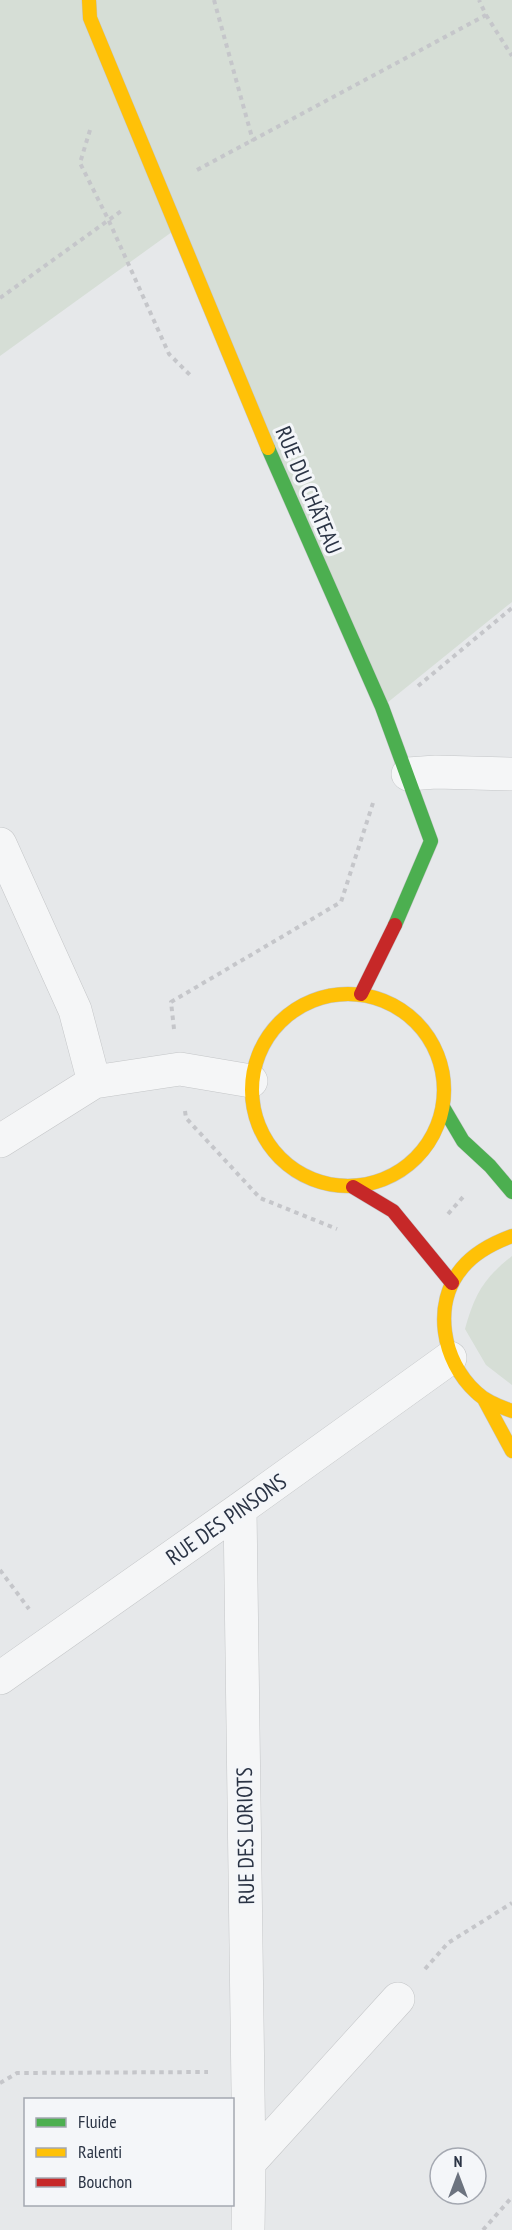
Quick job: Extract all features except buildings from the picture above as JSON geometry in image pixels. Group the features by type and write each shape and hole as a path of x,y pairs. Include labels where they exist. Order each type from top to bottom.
{"street":[{"name":"RUE DU CHÂTEAU","path":"89,0 90,18 304,533 382,707 431,841 389,938 361,994"},
{"path":"408,774 436,772 512,774"},
{"path":"0,844 75,1010 94,1082"},
{"path":"361,994 391,1003 416,1021 435,1046 444,1076 443,1107 433,1136 412,1162 385,1180 353,1187 320,1183 290,1168 267,1144 254,1114 251,1082 259,1051 275,1025 300,1006 329,995 361,994"},
{"path":"0,1141 94,1082 180,1069 251,1082"},
{"path":"443,1107 463,1141 490,1166 512,1192"},
{"path":"353,1187 393,1211 452,1283"},
{"path":"512,1236 492,1243 469,1260 452,1283 444,1311 444,1335 450,1358 464,1381 484,1399 512,1411"},
{"name":"RUE DES PINSONS","path":"0,1678 450,1358"},
{"path":"484,1399 512,1451"},
{"name":"RUE DES LORIOTS","path":"240,1509 248,2230"},
{"path":"249,2163 398,1999"},
{"path":"248,2080 294,2113"}],"path":[{"path":"214,0 253,141"},
{"path":"479,0 512,56"},
{"path":"0,298 127,207 486,15"},
{"path":"87,122 91,131 80,163 170,354 195,380"},
{"path":"382,707 406,696 512,608"},
{"path":"339,1230 260,1198 186,1118 171,1002 341,902 374,800"},
{"path":"420,1244 490,1166"},
{"path":"398,1999 448,1943 512,1903"},
{"path":"0,2083 17,2073 248,2080"},
{"path":"483,2230 512,2197"}],"shaded area":[{"path":"0,0 512,0 512,602 382,707 176,229 0,356"},
{"path":"512,1256 512,1385 486,1365 465,1329 472,1306 481,1288"}],"traffic: fast":[{"path":"268,448 382,707 431,841 395,925"},
{"path":"443,1107 463,1141 490,1166 512,1192"}],"traffic: slow":[{"path":"89,0 90,18 268,448"},
{"path":"339,994 357,994 385,1001 416,1022 437,1053 444,1090 437,1127 416,1158 385,1179 357,1186 339,1186 303,1175 274,1151 263,1135 256,1118 252,1099 252,1081 263,1045 287,1016 303,1005 320,998 339,994"},
{"path":"512,1236 485,1249 462,1268 453,1282 444,1315 449,1349 464,1379 484,1398 512,1411"},
{"path":"484,1399 512,1451"}],"traffic: jam":[{"path":"361,994 395,925"},
{"path":"353,1187 393,1211 452,1283"}]}
